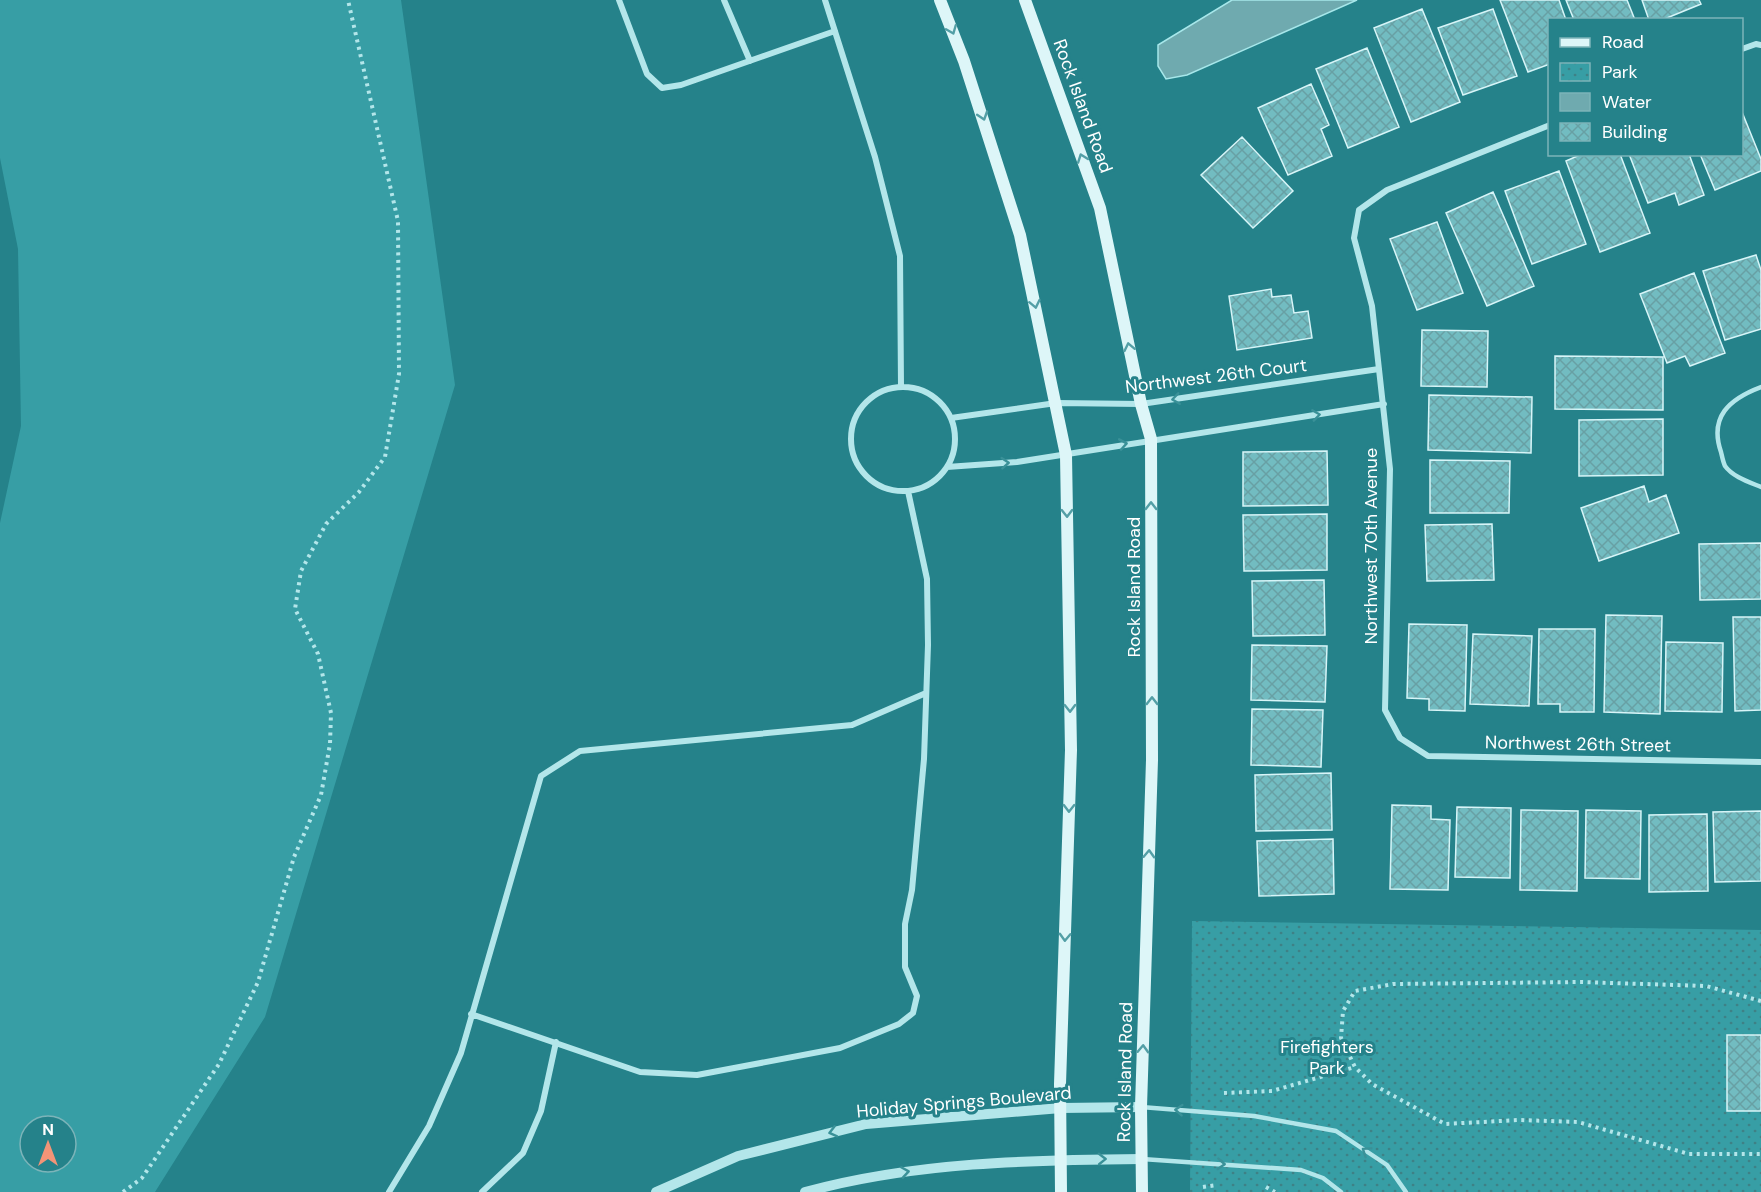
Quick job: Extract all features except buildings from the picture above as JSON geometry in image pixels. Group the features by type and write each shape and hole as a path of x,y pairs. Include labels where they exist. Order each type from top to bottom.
{"main road":[{"path":"940,0 964,61 1020,234 1066,455 1071,750 1061,1108 1061,1192"},
{"name":"Rock Island Road","path":"1025,0 1100,208 1141,404 1151,439 1152,760 1141,1107 1142,1192"}],"street":[{"path":"619,0 647,75 662,88 681,85 835,31"},
{"path":"724,0 750,61"},
{"path":"825,0 875,157 900,256 901,387"},
{"path":"1743,50 1756,44 1761,45"},
{"name":"Northwest 70th Avenue","path":"1400,738 1385,710 1390,469 1372,306 1354,238 1359,210 1387,190 1548,126"},
{"name":"Northwest 26th Court","path":"951,418 1056,403 1141,404 1380,369"},
{"path":"901,387 917,389 931,395 943,405 951,418 954,443 947,467 937,479 923,487 908,491 887,489 869,479 856,462 850,442 853,422 864,404 881,391 901,387"},
{"path":"947,467 1017,462 1066,455 1151,439 1384,404"},
{"path":"471,1014 640,1072 697,1075 840,1048 899,1024 913,1013 917,996 905,967 905,924 912,890 924,759 927,579 908,491"},
{"path":"389,1192 429,1126 461,1053 541,776 580,751 852,724 926,693"},
{"name":"Northwest 26th Street","path":"1400,738 1428,756 1761,762"},
{"path":"482,1192 523,1153 541,1111 556,1042"},
{"name":"Holiday Springs Boulevard","path":"656,1192 738,1156 866,1124 1061,1108 1141,1107"},
{"path":"805,1192 925,1169 1021,1160 1142,1159"}],"lane":[{"path":"1761,387 1744,393 1722,411 1716,437 1725,466 1741,479 1761,487"},
{"path":"1141,1107 1254,1116 1336,1131 1387,1165 1406,1192"},
{"path":"1142,1159 1301,1170 1323,1178 1341,1192"}],"path":[{"path":"123,1192 142,1178 219,1064 258,982 294,857 321,795 330,744 331,713 318,654 296,609 301,571 326,524 359,492 385,457 399,374 398,221 353,35 348,0"},
{"path":"1761,1001 1706,986 1582,982 1393,984 1355,991 1343,1011 1341,1038 1355,1066 1372,1084 1445,1124 1519,1120 1578,1122 1689,1154 1761,1154"},
{"path":"1218,1093 1272,1091 1355,1066"}],"green space":[{"path":"0,0 401,0 455,385 265,1017 155,1192 0,1192 0,523 21,426 18,249 0,158"},
{"name":"Firefighters Park","path":"1192,921 1761,930 1761,1192 1190,1192"}],"water":[{"path":"1232,0 1357,0 1187,75 1166,79 1158,66 1158,45"}]}
